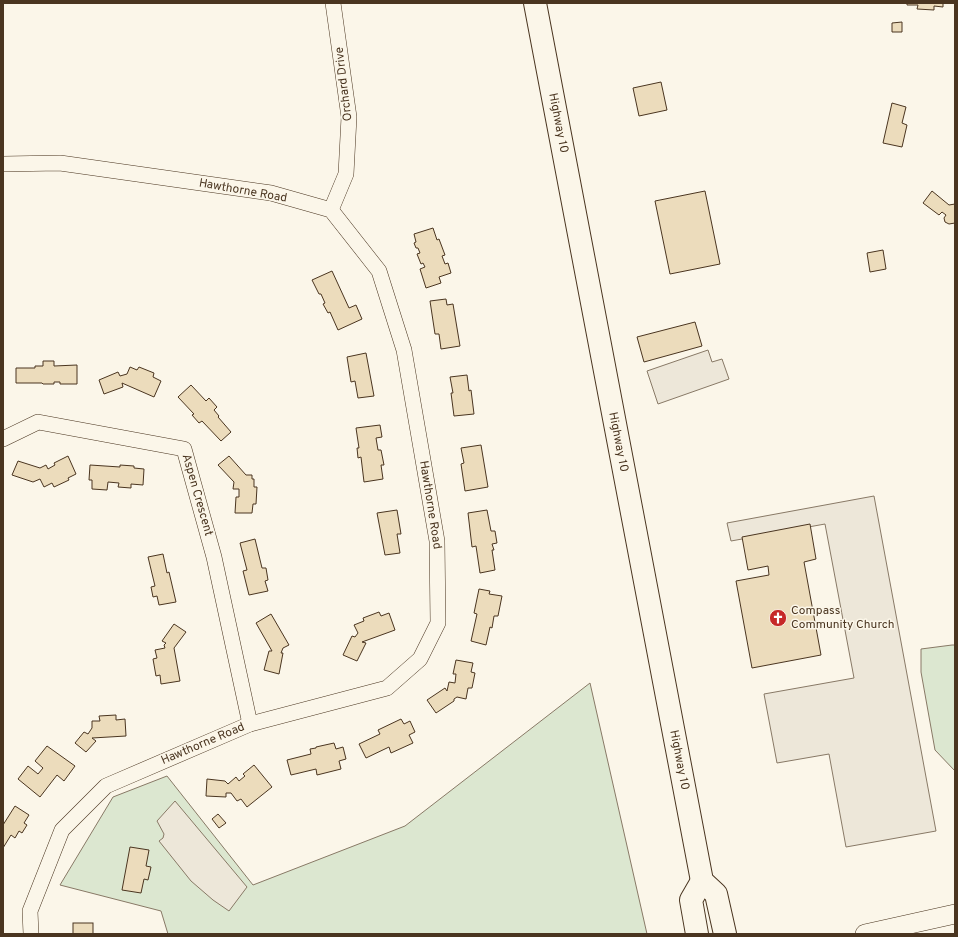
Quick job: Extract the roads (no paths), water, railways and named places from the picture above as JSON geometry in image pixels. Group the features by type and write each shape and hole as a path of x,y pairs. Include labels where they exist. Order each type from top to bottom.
{"highway":[{"name":"Highway 10","path":"535,3 702,881"},
{"path":"697,934 691,900 702,881 716,894 725,934"}],"main road":[{"path":"865,934 955,914"}],"street":[{"name":"Orchard Drive","path":"331,210 346,174 349,117 333,3"},
{"name":"Hawthorne Road","path":"3,164 60,163 271,194 331,210 379,271 404,350 437,541 438,623 420,659 387,688 250,724 106,786 62,830 30,911 31,934"},
{"name":"Aspen Crescent","path":"3,439 38,422 184,449 214,557 250,724"}],"place":[{"name":"Compass Community Church","path":"778,618"}]}
